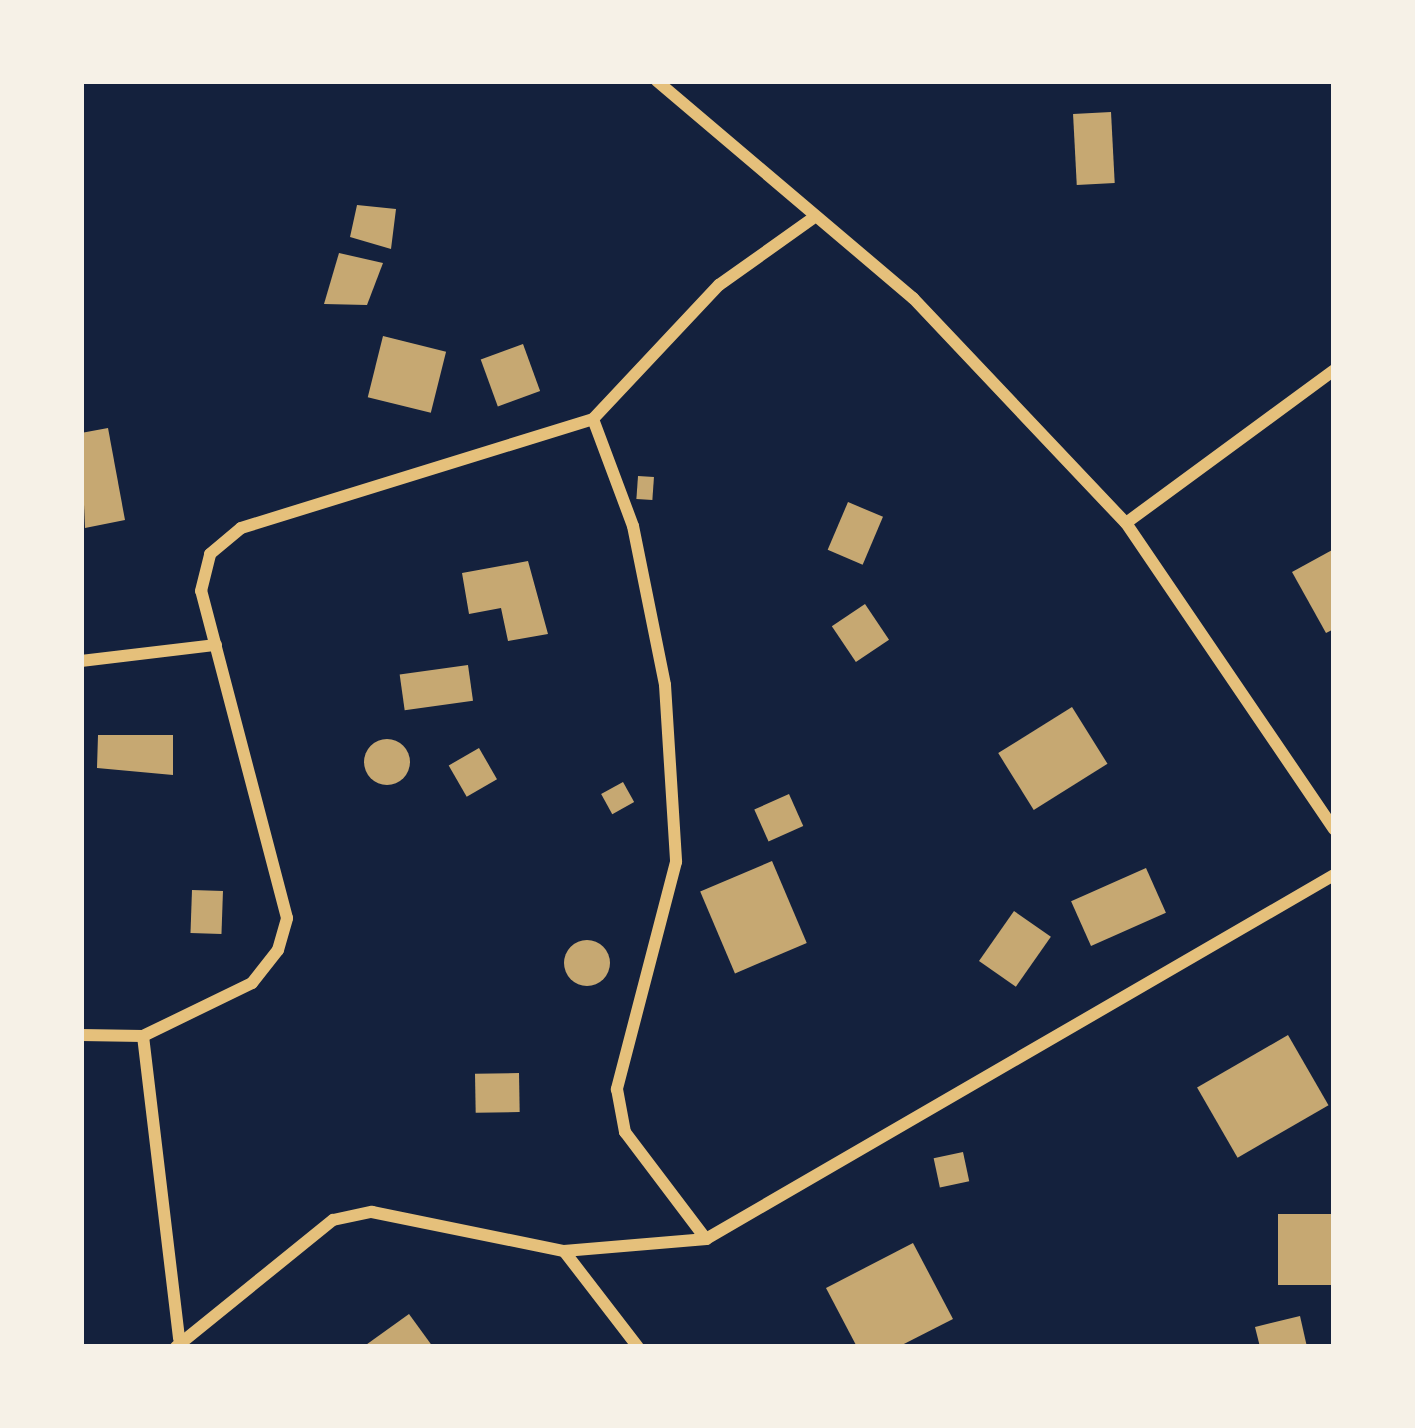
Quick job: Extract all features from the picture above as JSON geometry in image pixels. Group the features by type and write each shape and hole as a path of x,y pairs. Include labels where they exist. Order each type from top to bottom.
{"street":[{"path":"657,81 812,219 913,298 1126,524 1334,829"},
{"path":"81,1035 143,1036 252,983 287,918 201,591 210,554 241,528 593,419 719,285 812,219"},
{"path":"1126,524 1334,370"},
{"path":"593,419 633,526 665,685 676,862 617,1090 625,1132 706,1239"},
{"path":"81,661 216,645"},
{"path":"177,1343 333,1220 408,1216 564,1251 706,1239 1334,874"},
{"path":"143,1036 177,1343"},
{"path":"564,1251 638,1347"}],"building":[{"path":"1111,112 1115,183 1077,185 1073,114"},
{"path":"357,205 396,209 391,249 350,237"},
{"path":"339,253 383,263 367,305 324,304"},
{"path":"383,336 446,352 431,413 368,397"},
{"path":"523,344 540,391 498,406 481,359"},
{"path":"108,428 125,520 85,528 81,433"},
{"path":"638,476 654,477 652,500 636,499"},
{"path":"848,502 883,517 863,565 828,550"},
{"path":"1334,549 1334,629 1326,633 1292,572"},
{"path":"528,561 548,634 508,641 501,608 469,614 462,573"},
{"path":"865,604 889,640 856,662 832,626"},
{"path":"468,665 473,701 405,710 400,675"},
{"path":"1072,707 1108,764 1034,810 998,753"},
{"path":"98,735 173,735 173,775 97,768"},
{"path":"387,739 404,745 410,762 404,779 387,785 370,779 364,762 370,745"},
{"path":"479,748 497,779 467,797 449,766"},
{"path":"623,782 634,802 612,814 601,794"},
{"path":"789,794 803,826 769,841 754,809"},
{"path":"772,861 807,943 735,973 700,891"},
{"path":"1146,868 1166,913 1091,946 1071,901"},
{"path":"192,890 223,891 221,934 190,933"},
{"path":"1014,911 1051,937 1016,987 979,961"},
{"path":"587,940 604,946 610,963 604,980 587,986 570,980 564,963 570,946"},
{"path":"1288,1035 1328,1105 1238,1158 1197,1088"},
{"path":"519,1073 520,1112 476,1113 475,1074"},
{"path":"963,1152 969,1181 940,1188 934,1158"},
{"path":"1278,1214 1334,1214 1334,1285 1278,1285"},
{"path":"913,1243 953,1319 898,1347 857,1347 826,1288"},
{"path":"409,1314 433,1347 363,1347"},
{"path":"1300,1316 1307,1347 1260,1347 1255,1327"}]}
